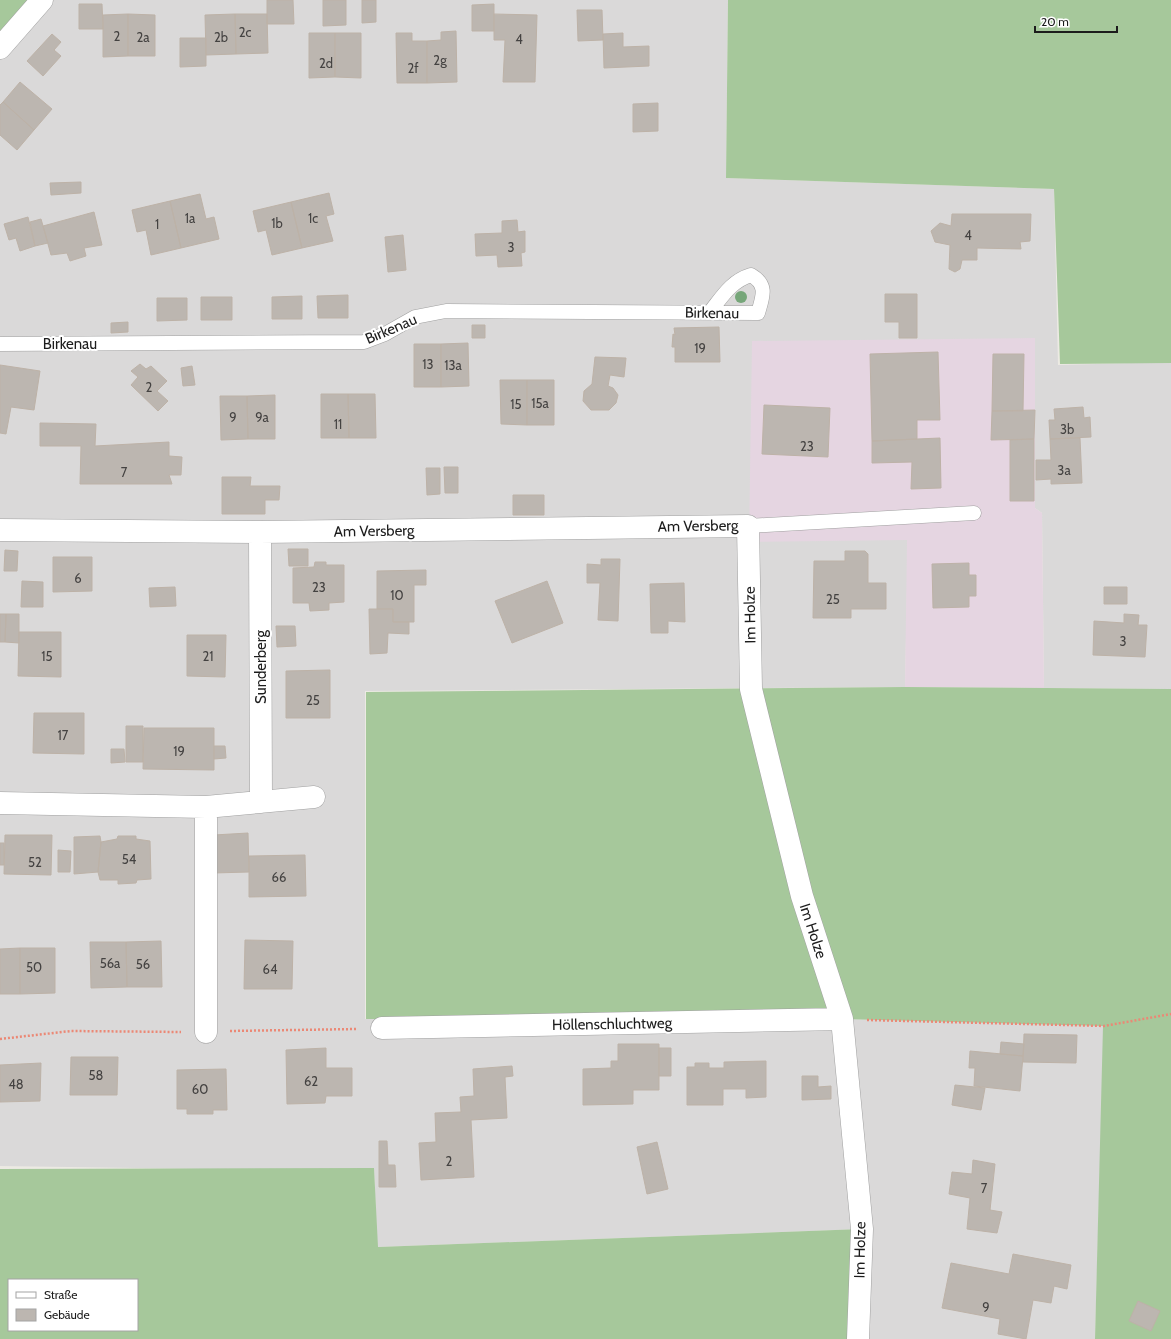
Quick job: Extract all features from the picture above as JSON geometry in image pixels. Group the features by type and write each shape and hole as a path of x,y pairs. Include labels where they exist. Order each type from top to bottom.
{"street":[{"path":"0,48 42,0"},
{"name":"Am Versberg","path":"0,530 260,532 748,526"},
{"name":"Im Holze","path":"748,526 751,689 802,896 842,1019 862,1229 858,1339"},
{"name":"Sunderberg","path":"260,532 261,802"},
{"path":"0,803 206,807 314,797"},
{"path":"206,807 206,1032"},
{"name":"Höllenschluchtweg","path":"382,1028 842,1019"}],"lane":[{"name":"Birkenau","path":"0,344 364,342 385,334 415,317 446,311 758,313 763,287 759,280 751,275 740,278 728,289 710,312"},
{"path":"748,526 974,514"}],"path":[{"path":"842,1019 1104,1026 1171,1014"},
{"path":"0,1039 72,1031 206,1032 382,1028"}],"shaded area":[{"path":"42,0 728,0 726,178 1054,189 1058,365 1171,362 1171,689 1044,688 1042,513 1035,508 908,540 905,687 365,691 365,1019 842,1019 1104,1026 1095,1339 858,1339 862,1229 377,1247 374,1168 281,1170 0,1166 0,48"},
{"path":"1035,338 1035,508 1042,513 1044,688 905,687 907,540 749,542 752,341"}],"green space":[{"path":"0,0 42,0 0,48"},
{"path":"728,0 1171,0 1171,363 1060,364 1054,189 726,178"},
{"path":"905,687 1171,689 1171,1339 1095,1339 1103,1026 842,1019 366,1019 366,692"},
{"path":"374,1168 378,1247 862,1229 858,1339 0,1339 0,1169"}],"building":[{"path":"267,0 293,0 294,24 267,24"},
{"path":"323,0 346,0 346,25 323,26"},
{"path":"362,0 376,0 376,22 362,23"},
{"path":"79,4 102,4 103,29 79,29"},
{"path":"494,4 494,31 472,31 472,5"},
{"path":"577,10 602,10 603,40 578,41"},
{"path":"128,14 128,56 103,57 103,15"},
{"path":"128,14 155,15 155,56 128,56"},
{"path":"235,14 236,54 206,55 205,15"},
{"path":"235,14 267,14 268,53 236,54"},
{"path":"494,14 537,15 535,82 503,82 505,40 494,40"},
{"path":"456,31 457,82 427,83 427,41 441,40 441,32"},
{"path":"309,33 335,33 335,77 309,78"},
{"path":"335,33 361,33 361,78 335,77"},
{"path":"396,33 412,33 412,41 427,41 427,83 397,83"},
{"path":"623,33 623,47 649,46 649,66 604,68 603,34"},
{"path":"52,34 61,42 54,50 61,56 43,76 27,61"},
{"path":"180,38 206,38 206,66 180,67"},
{"path":"20,82 52,109 34,130 3,102"},
{"path":"3,102 34,130 17,150 0,135 0,105"},
{"path":"658,103 658,131 633,132 633,104"},
{"path":"81,182 81,193 51,195 50,183"},
{"path":"329,193 334,214 326,216 333,241 302,248 291,202"},
{"path":"200,194 206,219 214,217 219,239 181,248 170,201"},
{"path":"170,201 181,248 151,255 146,230 137,232 132,210"},
{"path":"291,202 302,248 272,255 266,230 258,232 253,211"},
{"path":"94,212 102,245 84,248 86,256 70,261 67,253 51,255 43,226"},
{"path":"952,214 1031,214 1030,241 1020,242 1021,249 977,248 977,260 962,260 960,269 955,272 949,269 950,245 935,242 931,231 940,223 951,226"},
{"path":"28,217 35,246 20,251 16,238 9,240 4,224"},
{"path":"41,219 48,243 35,246 30,222"},
{"path":"517,220 518,232 525,231 525,252 521,253 522,266 498,267 497,255 476,256 475,234 502,233 502,221"},
{"path":"403,235 406,270 388,272 385,237"},
{"path":"885,294 917,294 917,338 899,338 899,322 885,322"},
{"path":"348,295 348,318 318,318 317,296"},
{"path":"302,296 302,319 272,319 272,297"},
{"path":"201,297 232,297 232,320 201,320"},
{"path":"157,298 187,298 187,320 157,321"},
{"path":"128,322 128,332 111,333 111,323"},
{"path":"472,325 485,325 485,338 472,338"},
{"path":"719,327 720,362 675,362 675,347 672,347 673,334 675,335 674,328"},
{"path":"468,343 469,386 441,387 441,344"},
{"path":"414,344 441,344 441,387 414,387"},
{"path":"938,352 940,420 917,420 917,439 872,441 870,354"},
{"path":"993,354 1024,354 1023,411 992,411"},
{"path":"595,357 626,358 624,377 610,375 608,386 613,388 618,395 616,403 609,410 591,410 583,401 584,391 592,384"},
{"path":"140,364 146,369 151,366 167,381 157,391 168,401 158,411 131,385 138,377 131,371"},
{"path":"0,365 40,371 34,410 11,407 6,434 0,433"},
{"path":"192,366 195,385 183,386 181,368"},
{"path":"500,380 527,380 527,425 501,424"},
{"path":"527,380 554,380 554,425 527,425"},
{"path":"321,394 348,394 349,438 321,438"},
{"path":"348,394 375,394 376,438 349,438"},
{"path":"275,395 275,439 248,439 247,396"},
{"path":"220,396 247,396 248,439 221,440"},
{"path":"764,405 830,408 828,457 762,454"},
{"path":"1083,407 1084,418 1090,417 1091,437 1050,439 1049,420 1055,420 1054,409"},
{"path":"1035,410 1034,439 991,440 992,411"},
{"path":"40,423 96,424 95,446 169,442 169,456 182,457 181,475 169,475 172,484 80,484 81,446 40,446"},
{"path":"940,438 941,488 911,489 912,462 872,463 872,441"},
{"path":"1080,438 1082,483 1051,484 1051,479 1036,480 1036,460 1051,460 1050,439"},
{"path":"1034,439 1034,501 1010,501 1010,440"},
{"path":"444,467 458,467 458,493 445,493"},
{"path":"426,468 440,468 440,494 427,495"},
{"path":"222,477 251,477 250,486 280,486 279,500 265,500 265,514 222,514"},
{"path":"513,495 544,495 544,515 513,515"},
{"path":"288,549 308,549 308,566 289,566"},
{"path":"5,550 18,551 17,571 4,571"},
{"path":"845,551 865,551 868,554 868,583 886,583 886,609 851,609 851,618 813,618 814,561 845,561"},
{"path":"53,557 92,557 92,591 53,592"},
{"path":"601,559 620,559 618,621 598,620 600,583 587,583 587,564 601,565"},
{"path":"315,562 326,562 326,565 344,565 344,602 329,603 329,610 310,611 309,603 293,603 293,568 314,567"},
{"path":"969,563 969,575 976,575 976,596 969,596 969,607 933,608 932,564"},
{"path":"426,570 426,585 414,585 414,622 393,622 393,609 377,609 377,571"},
{"path":"22,581 43,582 43,607 21,607"},
{"path":"547,581 563,623 512,643 495,601"},
{"path":"684,583 685,622 668,621 668,633 651,633 650,584"},
{"path":"175,587 176,606 150,607 149,588"},
{"path":"1104,587 1127,587 1127,604 1104,604"},
{"path":"369,609 393,609 393,622 409,622 409,634 388,633 387,653 370,654"},
{"path":"0,614 6,614 5,642 0,642"},
{"path":"6,614 19,614 19,643 5,642"},
{"path":"1124,614 1139,615 1138,625 1147,625 1145,657 1093,655 1094,621 1124,623"},
{"path":"276,626 295,626 296,646 277,647"},
{"path":"19,632 61,632 61,677 18,676"},
{"path":"187,635 226,635 225,677 187,676"},
{"path":"330,670 330,718 286,718 286,671"},
{"path":"34,713 84,713 84,754 33,753"},
{"path":"126,726 143,726 143,762 126,762"},
{"path":"144,728 214,728 214,770 143,769"},
{"path":"214,746 225,746 226,758 214,759"},
{"path":"111,749 124,749 125,762 111,763"},
{"path":"248,833 249,872 213,873 214,835"},
{"path":"5,835 52,835 51,875 4,874"},
{"path":"100,836 101,842 98,872 74,874 74,837"},
{"path":"118,836 136,836 136,839 150,841 151,879 137,880 136,883 118,884 118,880 100,880 98,872 101,842 117,839"},
{"path":"0,843 4,843 4,865 0,865"},
{"path":"58,850 71,851 70,872 58,872"},
{"path":"305,855 306,896 249,897 249,856"},
{"path":"245,940 293,941 292,989 244,989"},
{"path":"161,941 162,987 127,987 126,942"},
{"path":"90,942 126,942 127,987 91,988"},
{"path":"20,948 20,994 0,994 0,949"},
{"path":"20,948 55,948 55,993 20,994"},
{"path":"1024,1034 1077,1035 1076,1063 1023,1062"},
{"path":"1001,1042 1024,1044 1023,1056 1000,1054"},
{"path":"618,1044 659,1044 659,1090 633,1090 633,1104 583,1105 583,1069 611,1068 611,1061 618,1061"},
{"path":"326,1048 326,1068 352,1068 352,1096 326,1096 325,1103 287,1104 286,1050"},
{"path":"659,1048 671,1048 671,1076 659,1076"},
{"path":"970,1051 1023,1056 1020,1091 974,1086 975,1068 969,1068"},
{"path":"71,1057 118,1057 117,1095 70,1095"},
{"path":"766,1061 766,1097 746,1098 746,1089 723,1089 723,1105 687,1105 687,1067 695,1067 695,1063 709,1063 709,1068 724,1068 724,1062"},
{"path":"41,1063 40,1101 0,1102 0,1065"},
{"path":"512,1066 513,1076 505,1077 507,1118 471,1120 474,1177 421,1180 419,1143 436,1142 435,1113 461,1112 460,1097 474,1096 473,1069"},
{"path":"226,1069 227,1110 213,1110 213,1114 187,1114 187,1109 177,1109 177,1070"},
{"path":"802,1076 818,1076 818,1087 831,1086 831,1099 802,1100"},
{"path":"955,1085 985,1088 981,1110 952,1105"},
{"path":"379,1141 387,1141 388,1165 395,1165 396,1187 379,1187"},
{"path":"657,1142 668,1189 647,1194 637,1147"},
{"path":"973,1160 995,1164 990,1210 1002,1212 997,1233 967,1229 970,1198 949,1194 952,1172 972,1174"},
{"path":"1013,1254 1071,1265 1067,1289 1054,1286 1051,1303 1033,1300 1026,1339 998,1334 1000,1319 942,1308 951,1263 1009,1274"},
{"path":"1138,1301 1160,1311 1151,1331 1129,1321"}]}
